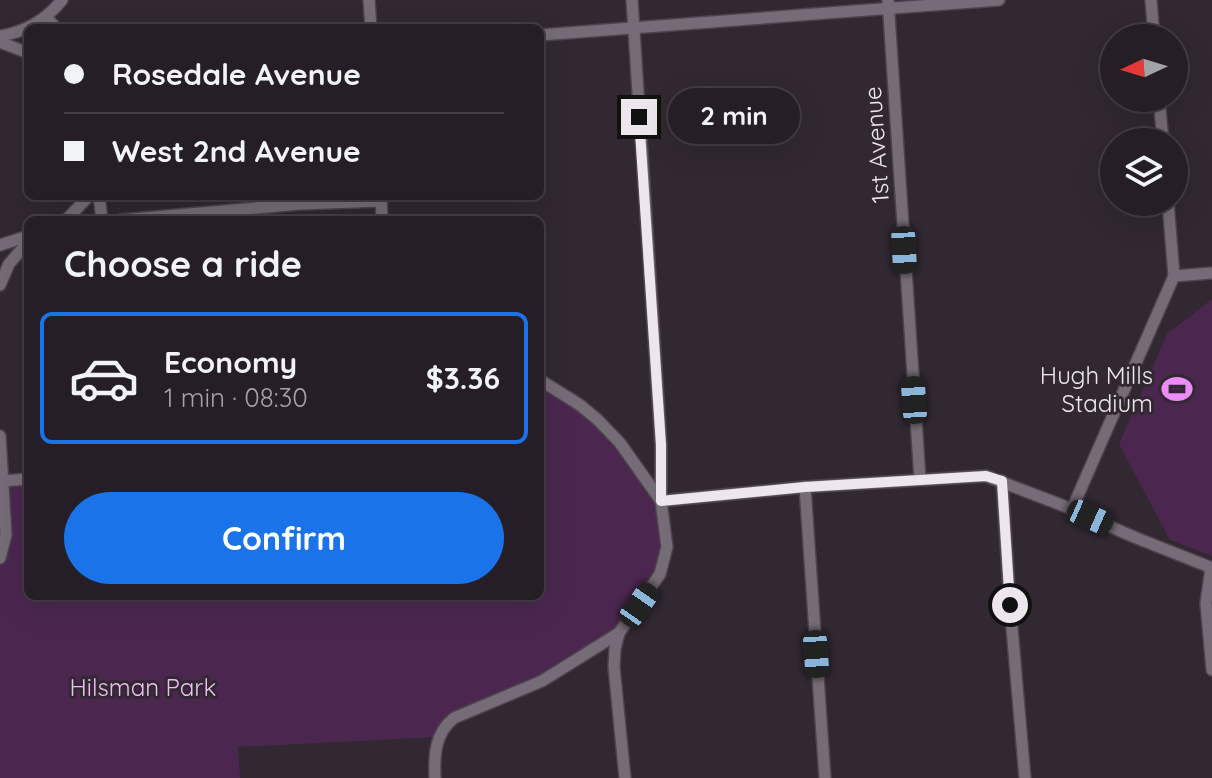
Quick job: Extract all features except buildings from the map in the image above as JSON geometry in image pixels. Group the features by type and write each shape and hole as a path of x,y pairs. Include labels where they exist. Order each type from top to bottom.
{"street":[{"path":"33,24 46,17 62,0"},
{"path":"369,0 371,24"},
{"path":"625,778 615,649 619,633 660,574 667,547 661,501 661,445 632,0"},
{"path":"544,35 889,4 999,0"},
{"path":"1151,0 1153,24"},
{"name":"1st Avenue","path":"889,4 920,479"},
{"path":"46,17 52,24"},
{"path":"0,39 24,29"},
{"path":"0,39 24,51"},
{"path":"70,216 85,200"},
{"path":"166,216 365,200"},
{"path":"1072,509 1174,276 1169,216"},
{"path":"0,245 24,237"},
{"path":"0,285 9,264 24,247"},
{"path":"1174,276 1212,273"},
{"path":"544,382 598,420 620,443 661,501"},
{"path":"0,436 6,535 0,558"},
{"path":"661,501 805,487 986,476 1212,568 1206,603 1212,670"},
{"path":"3,481 24,479"},
{"path":"1002,481 1025,778"},
{"path":"805,487 825,778"},
{"path":"435,778 436,749 442,730 454,718 542,681 619,633"}],"green space":[{"name":"Hugh Mills Stadium","path":"1212,299 1212,556 1170,540 1119,444 1167,334"},
{"name":"Hilsman Park","path":"544,385 597,421 659,499 666,547 660,574 621,626 542,680 453,718 438,737 238,747 240,778 0,778 0,563 9,534 6,483 24,481 24,600 544,600"}],"place":[{"name":"Hugh Mills Stadium","path":"1177,389"}],"route":[{"path":"639,117 661,445 661,501 805,487 986,476 1002,481 1010,605"}]}
